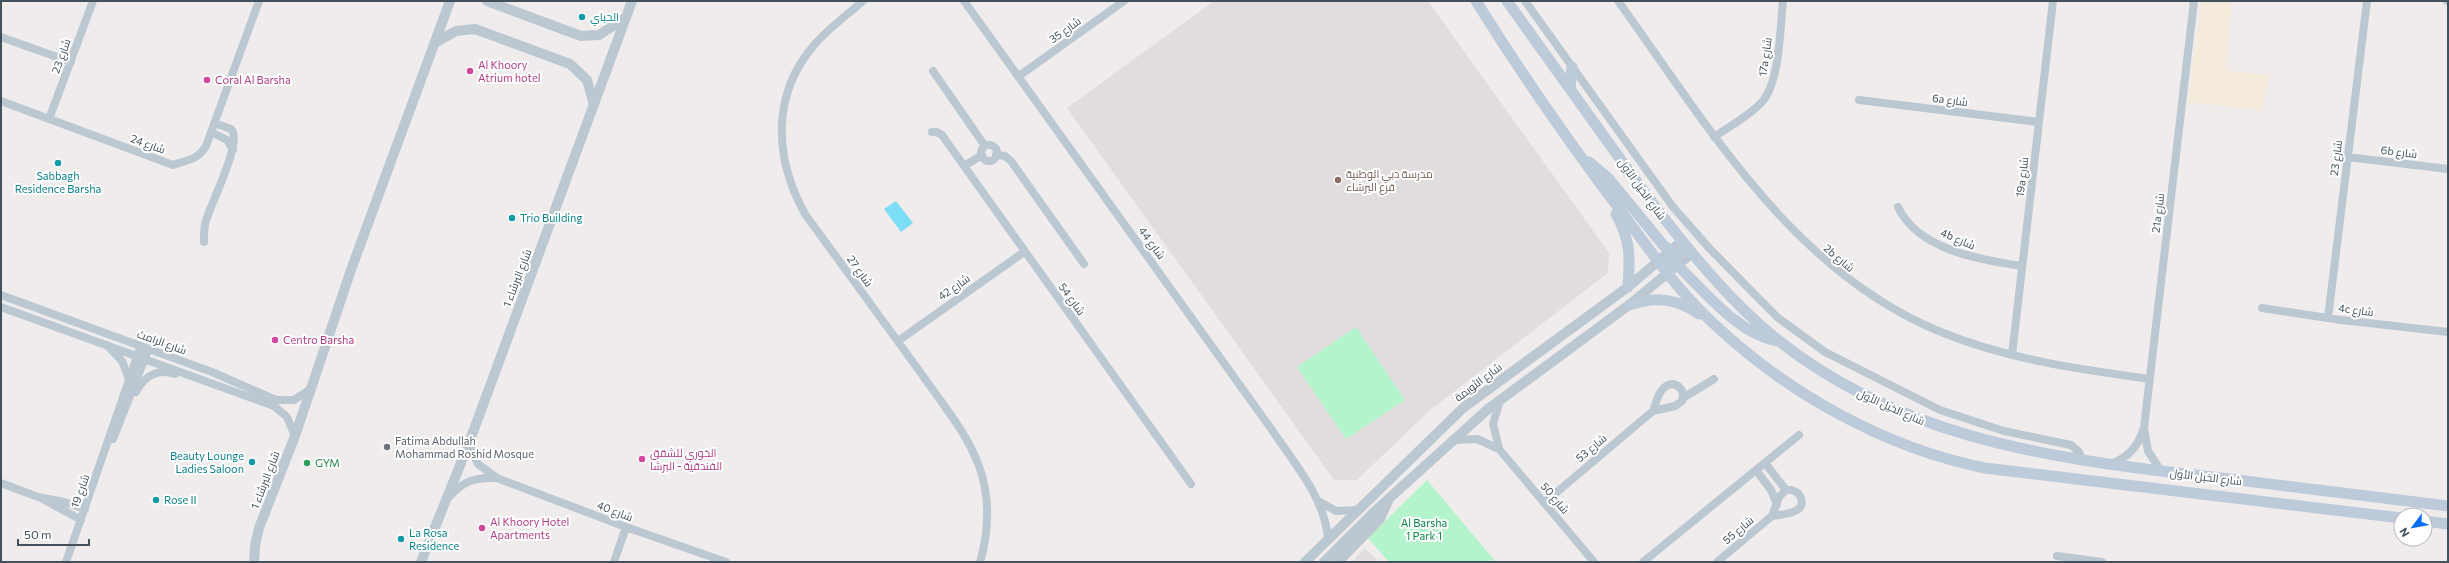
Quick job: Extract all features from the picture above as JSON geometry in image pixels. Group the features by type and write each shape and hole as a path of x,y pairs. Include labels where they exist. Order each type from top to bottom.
{"main road":[{"name":"شارع الخيل الأول","path":"1476,1 1518,68 1580,156 1668,274 1712,323 1779,377 1832,409 1888,436 1949,460 2000,471 2393,517"},
{"name":"شارع الخيل الأول","path":"1506,1 1692,253 1732,297 1779,341 1845,385 1916,419 2011,447 2110,465 2448,506"},
{"path":"1570,89 1572,67"},
{"path":"1580,156 1609,179 1660,242 1671,251 1681,254 1692,253"},
{"path":"1599,181 1628,239 1628,287"},
{"path":"1658,262 1667,260 1677,265 1718,305 1744,326 1761,336 1779,341"},
{"path":"1629,305 1651,300 1670,300 1684,305 1712,323"},
{"path":"2277,503 2277,494 2282,492 2336,497 2350,494"},
{"path":"2433,522 2448,524"}],"street":[{"name":"شارع 23","path":"49,119 93,1"},
{"name":"شارع 24","path":"1,101 173,165 190,160 202,153 259,1"},
{"name":"شارع البرشاء 1","path":"254,562 258,532 295,436 352,268 450,1"},
{"path":"487,1 581,36 599,35 626,17"},
{"name":"شارع البرشاء 1","path":"421,562 469,443 632,1"},
{"name":"شارع 27","path":"863,1 815,44 802,62 792,82 785,104 781,127 782,150 788,180 805,214 898,341 960,429 971,448 980,468 987,511 986,531 980,562"},
{"name":"شارع 44","path":"964,1 1223,359 1318,500 1326,520 1328,539"},
{"name":"شارع 35","path":"1019,76 1124,1"},
{"path":"1525,1 1681,217 1766,306 1792,330 1842,361 1927,405 1953,416 2004,431 2071,445 2079,452 2083,461"},
{"name":"2b شارع","path":"1618,1 1714,136 1754,187 1823,259 1849,281 1923,324 1956,337 2012,355 2063,367 2150,378"},
{"name":"17a شارع","path":"1714,136 1755,108 1770,90 1774,74 1783,1"},
{"name":"19a شارع","path":"2012,355 2053,1"},
{"name":"21a شارع","path":"2110,465 2130,454 2139,442 2144,428 2194,1"},
{"name":"شارع 23","path":"2328,318 2367,1"},
{"path":"436,42 456,31 475,29 570,64 587,80 594,105"},
{"path":"1,37 71,62"},
{"path":"933,71 985,146 983,157 965,169"},
{"name":"6a شارع","path":"1859,100 2039,122"},
{"path":"204,242 206,219 233,150 235,132 231,128 214,123"},
{"path":"211,132 229,142 233,150"},
{"name":"شارع 54","path":"932,132 941,134 1190,484"},
{"path":"985,146 994,147 996,155"},
{"path":"983,157 992,160 996,155"},
{"path":"996,155 1009,159 1084,264"},
{"name":"6b شارع","path":"2347,157 2448,169"},
{"name":"4b شارع","path":"1898,207 1918,230 1950,250 1974,258 2022,266"},
{"name":"شارع الثويمة","path":"1305,562 1463,408 1628,287 1682,241"},
{"name":"شارع 42","path":"898,341 1024,252"},
{"path":"1324,562 1453,440 1500,399 1629,305 1692,253"},
{"name":"شارع الرامث","path":"1,295 212,372 279,401 294,400 312,388"},
{"name":"شارع الرامث","path":"1,307 141,356 278,408 288,420 295,436"},
{"name":"4c شارع","path":"2262,308 2328,318 2448,332"},
{"path":"105,343 122,361 129,379"},
{"name":"شارع 19","path":"66,562 106,450 129,379 145,347"},
{"name":"شارع 19","path":"106,450 114,438 125,411 141,356"},
{"path":"125,411 131,403 140,384 154,373 164,371 189,378 204,379"},
{"path":"1653,411 1678,405 1683,398 1714,379"},
{"path":"1653,411 1660,393 1666,385 1673,384 1678,387 1683,398"},
{"name":"شارع 50","path":"1499,449 1493,424 1500,399"},
{"name":"شارع 53","path":"1544,503 1653,411"},
{"name":"21a شارع","path":"2144,428 2148,451 2161,471"},
{"path":"1643,562 1799,435"},
{"name":"شارع 50","path":"1453,440 1477,438 1499,449 1594,562"},
{"name":"شارع 40","path":"469,443 478,464 497,478 626,527 726,562"},
{"path":"1765,462 1786,490"},
{"path":"1756,470 1771,490 1777,504"},
{"name":"شارع 40","path":"448,498 468,480 480,477 497,478"},
{"path":"1,483 38,496 85,509"},
{"path":"1786,490 1792,490 1798,493 1801,506 1794,513 1772,516 1781,494 1786,490"},
{"path":"38,496 81,520"},
{"name":"شارع 44","path":"1318,500 1336,511 1358,510"},
{"path":"1338,562 1380,520 1388,501"},
{"name":"شارع 55","path":"1717,562 1772,516"},
{"path":"614,562 626,527"},
{"path":"2056,556 2081,561 2102,562"}],"shaded area":[{"name":"مدرسة دبي الوطنية فرع البرشاء","path":"1214,1 1428,1 1609,253 1608,273 1429,411 1357,480 1334,480 1067,108"},
{"path":"1365,548 1379,562 1352,562"}],"green space":[{"path":"1356,327 1405,400 1346,439 1297,367"},
{"name":"Al Barsha 1 Park 1","path":"1427,480 1496,562 1389,562 1368,538"}],"sand":[{"path":"2202,1 2231,1 2226,70 2270,76 2261,110 2188,102"}],"water":[{"path":"896,201 913,223 901,232 884,209"}],"place":[{"name":"الحباي","path":"582,17"},
{"name":"Al Khoory Atrium hotel","path":"470,71"},
{"name":"Coral Al Barsha","path":"207,80"},
{"name":"Sabbagh Residence Barsha","path":"58,163"},
{"name":"مدرسة دبي الوطنية فرع البرشاء","path":"1338,180"},
{"name":"Trio Building","path":"512,218"},
{"name":"Centro Barsha","path":"275,340"},
{"name":"Fatima Abdullah Mohammad Roshid Mosque","path":"387,447"},
{"name":"الخوري للشقق الفندقية - البرشا","path":"642,459"},
{"name":"Beauty Lounge Ladies Saloon","path":"252,462"},
{"name":"GYM","path":"307,463"},
{"name":"Rose II","path":"156,500"},
{"name":"Al Khoory Hotel Apartments","path":"482,528"},
{"name":"La Rosa Residence","path":"401,539"}]}
